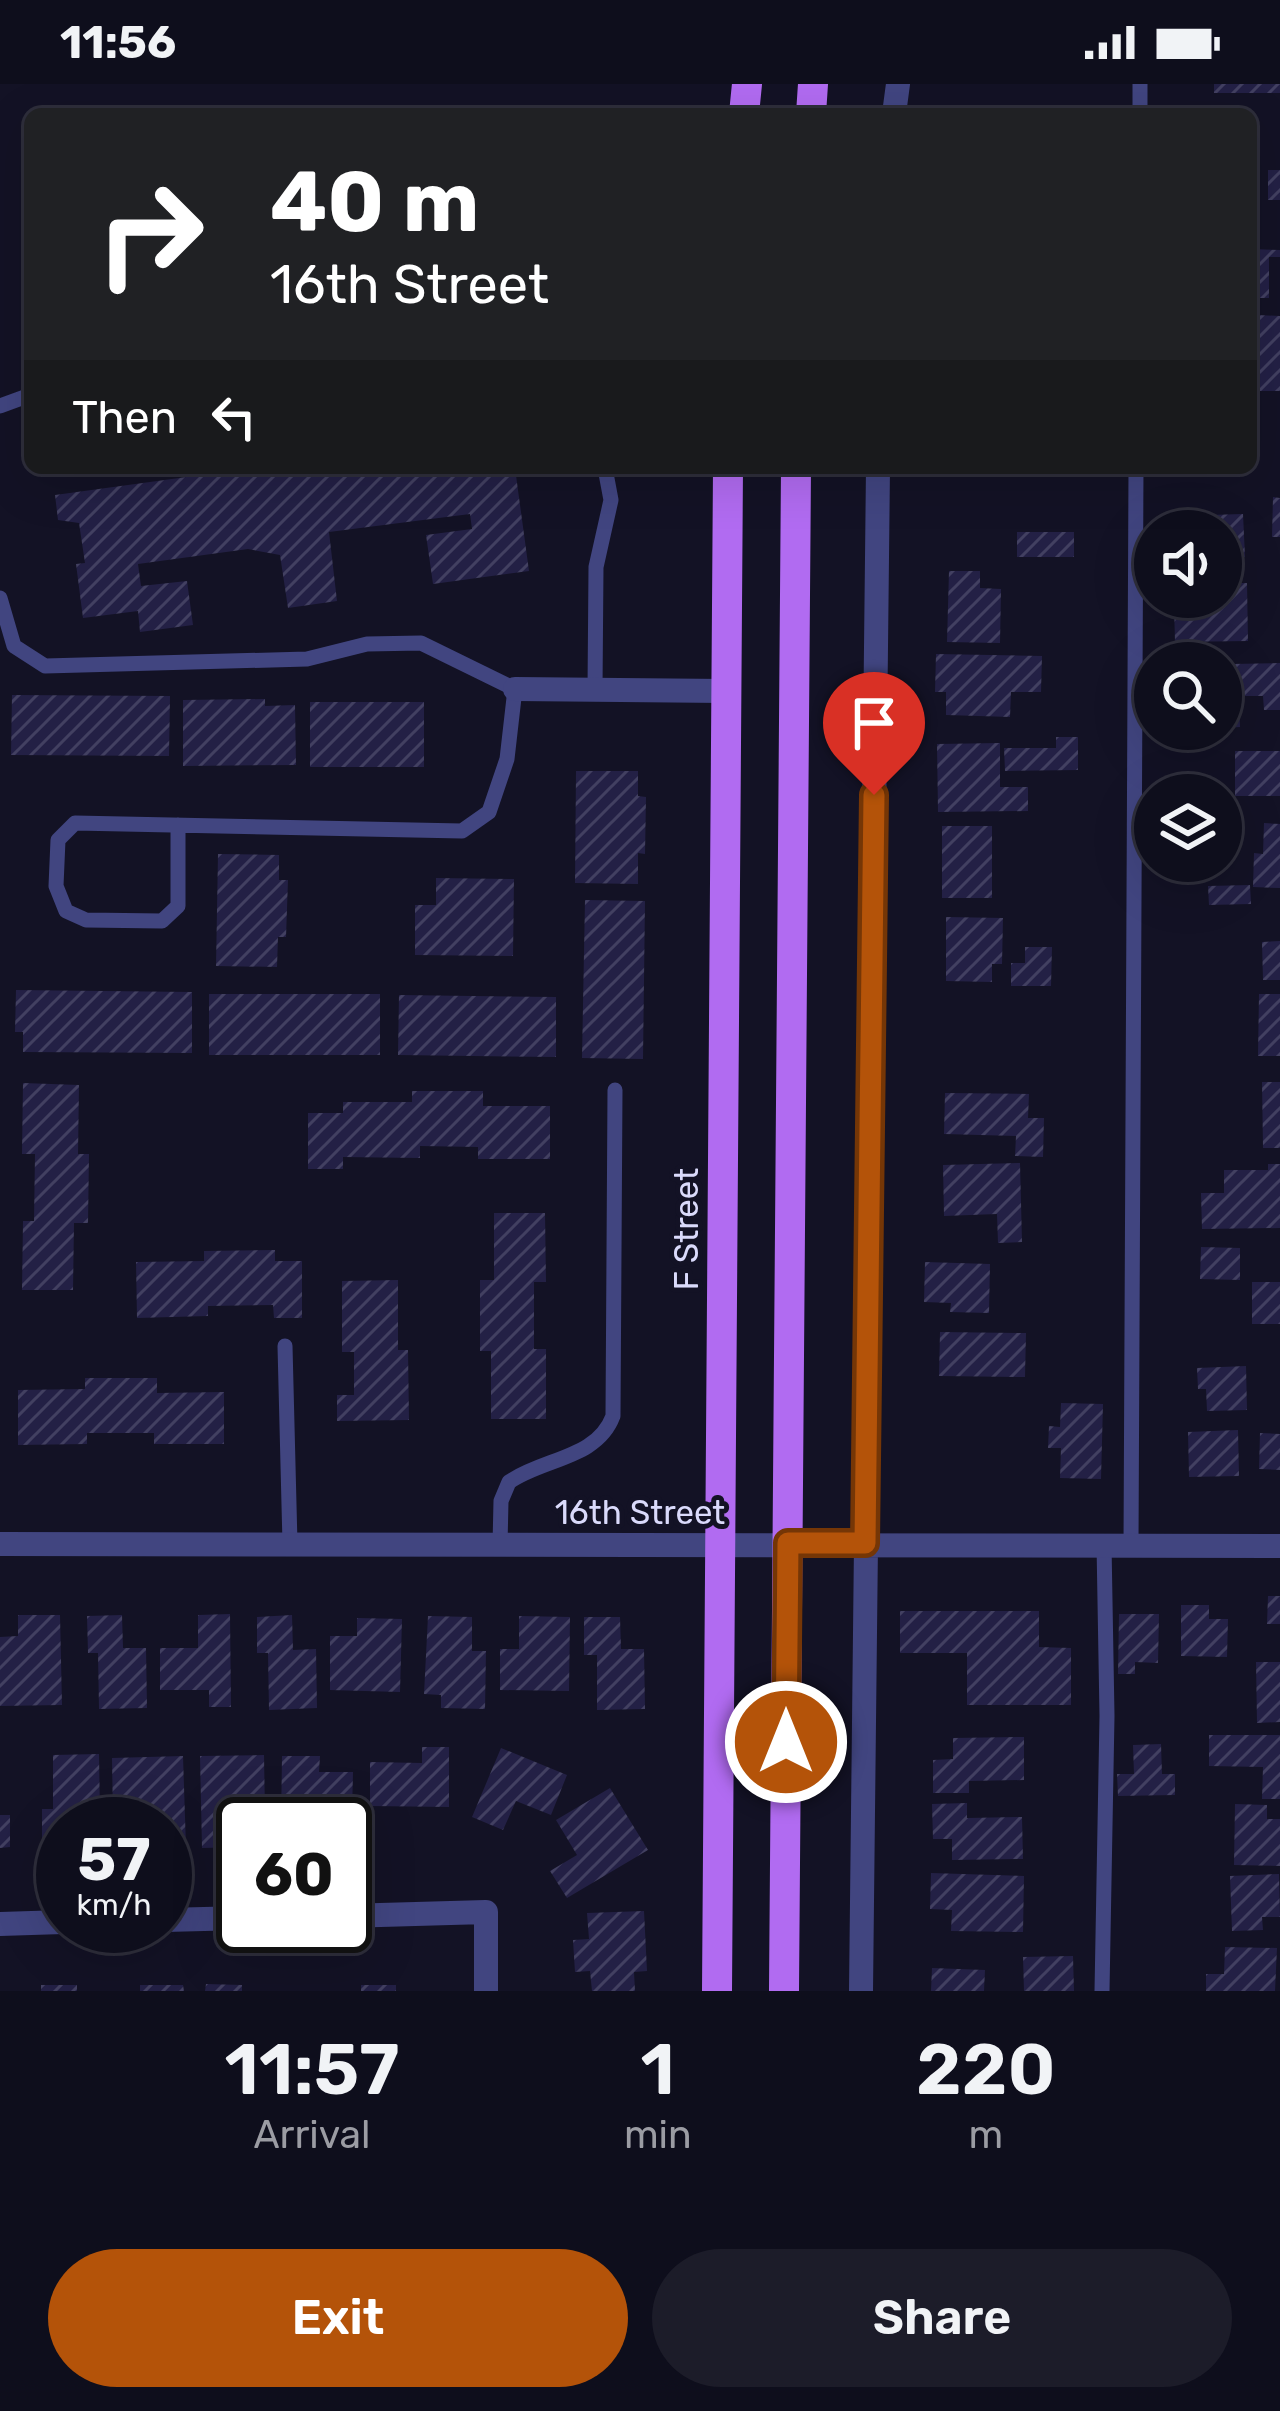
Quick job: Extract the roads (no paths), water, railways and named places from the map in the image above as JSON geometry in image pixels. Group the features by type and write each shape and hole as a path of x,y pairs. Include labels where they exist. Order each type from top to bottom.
{"main road":[{"name":"F Street","path":"717,1991 728,474"},
{"path":"784,1991 796,474"}],"street":[{"path":"861,1991 878,474"},
{"path":"515,689 725,691"},
{"name":"16th Street","path":"0,1544 1280,1546"},
{"path":"372,1915 486,1912 486,1991"},
{"path":"0,1924 36,1923"}],"lane":[{"path":"595,689 596,566 611,500 606,474"},
{"path":"1131,1545 1136,474"},
{"path":"0,598 14,646 45,666 307,658 367,644 422,643 515,689 507,760 489,812 462,831 178,825 75,823 58,840 56,886 66,911 86,920 162,921 178,906 178,825"},
{"path":"500,1545 501,1501 509,1482 602,1438 613,1416 615,1090"},
{"path":"285,1346 290,1544"},
{"path":"1102,1991 1107,1716 1104,1544"}]}
